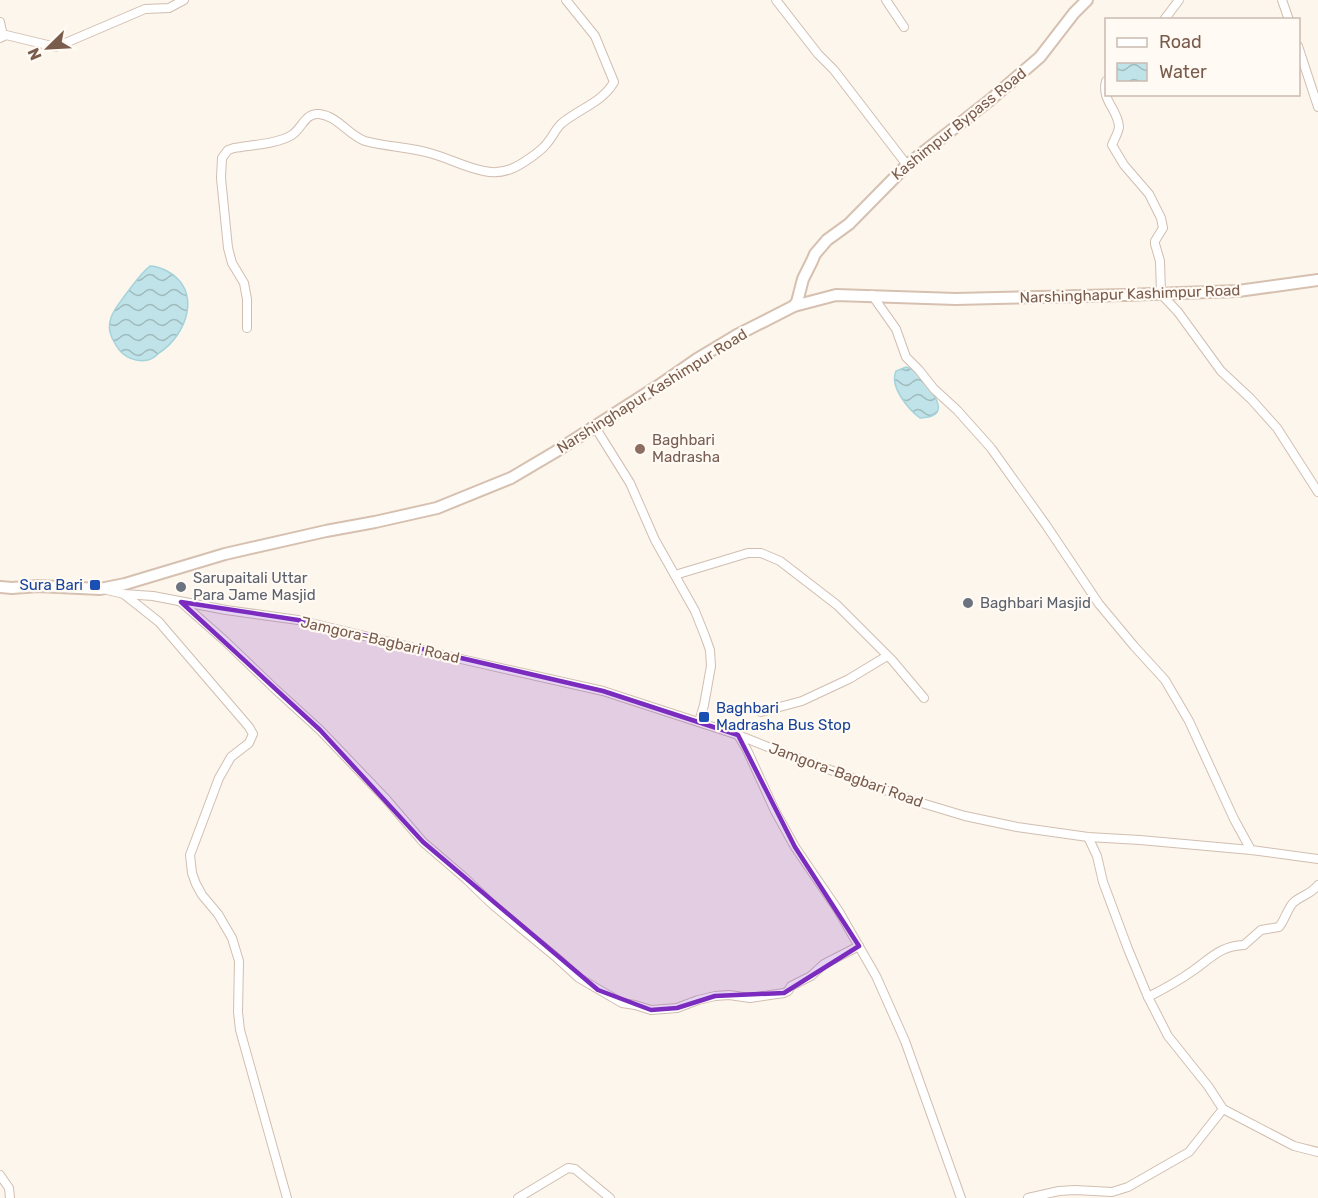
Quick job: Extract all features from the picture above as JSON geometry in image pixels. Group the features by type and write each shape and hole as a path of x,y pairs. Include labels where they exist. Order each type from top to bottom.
{"main road":[{"name":"Kashimpur Bypass Road","path":"794,306 803,279 821,246 849,224 907,165 990,100 1040,57 1087,0"},
{"name":"Narshinghapur Kashimpur Road","path":"0,587 100,589 225,554 437,508 512,478 737,335 794,306 836,295 956,299 1161,294 1238,291 1318,280"}],"street":[{"path":"0,22 1,37 6,35 56,47 145,9 169,8 184,0"},
{"path":"247,328 247,299 244,283 232,263 226,234 221,178 222,158 228,150 282,140 300,129 307,116 320,114 337,121 363,140 431,153 484,171 510,170 548,144 554,131 605,94 614,82 595,36 566,0"},
{"path":"776,0 818,54 834,70 907,165"},
{"path":"886,0 904,27"},
{"path":"1166,18 1179,0"},
{"path":"1282,0 1288,18"},
{"path":"1300,49 1318,107"},
{"path":"1106,96 1119,127 1112,145 1124,165 1149,195 1162,223 1162,231 1155,241 1160,261 1161,294 1178,312 1221,371 1277,428 1318,492"},
{"path":"872,295 896,329 906,357 991,448 1100,604 1165,680 1192,728 1234,819 1251,850"},
{"path":"595,427 630,483 651,532 696,611 710,650 710,673 699,722"},
{"path":"675,575 748,553 768,555 780,561 837,605 924,698"},
{"name":"Jamgora-Bagbari Road","path":"100,589 298,620 603,690 738,735 894,793 965,816 1017,827 1088,837 1251,850 1318,858"},
{"path":"124,594 159,622 253,734 249,743 231,757 219,778 190,855 196,884 218,914 240,960 238,1012 240,1030 287,1198"},
{"path":"181,602 320,730 386,799 423,842 579,978 622,1003 651,1010 677,1008 715,996 750,998 784,993 811,976 824,964 859,946"},
{"path":"761,712 802,701 849,679 887,656"},
{"path":"738,735 774,811 795,847 838,910 876,976 905,1041 961,1198"},
{"path":"1088,837 1097,856 1106,891 1148,997 1168,1036 1208,1086 1223,1109 1294,1146 1318,1152"},
{"path":"1148,997 1193,971 1217,953 1232,946 1244,945 1261,930 1279,927 1292,903 1306,896 1318,885"},
{"path":"1028,1198 1075,1190 1112,1195 1189,1152 1223,1109"},
{"path":"518,1198 568,1168 575,1169 610,1198"},
{"path":"0,1175 9,1188 10,1198"}],"highlighted area":[{"path":"181,602 298,620 603,691 738,735 795,847 859,946 784,993 715,996 677,1008 651,1010 598,990 423,842 320,730"}],"water":[{"path":"150,266 163,269 178,279 185,289 188,301 187,312 177,335 169,345 151,359 137,361 119,350 112,338 109,326 118,304"},
{"path":"906,367 916,372 936,399 938,410 930,417 920,418 910,409 897,390 896,371"}],"place":[{"name":"Baghbari Madrasha","path":"640,449"},
{"name":"Sura Bari","path":"95,585"},
{"name":"Sarupaitali Uttar Para Jame Masjid","path":"181,587"},
{"name":"Baghbari Masjid","path":"968,603"},
{"name":"Baghbari Madrasha Bus Stop","path":"704,717"}]}
